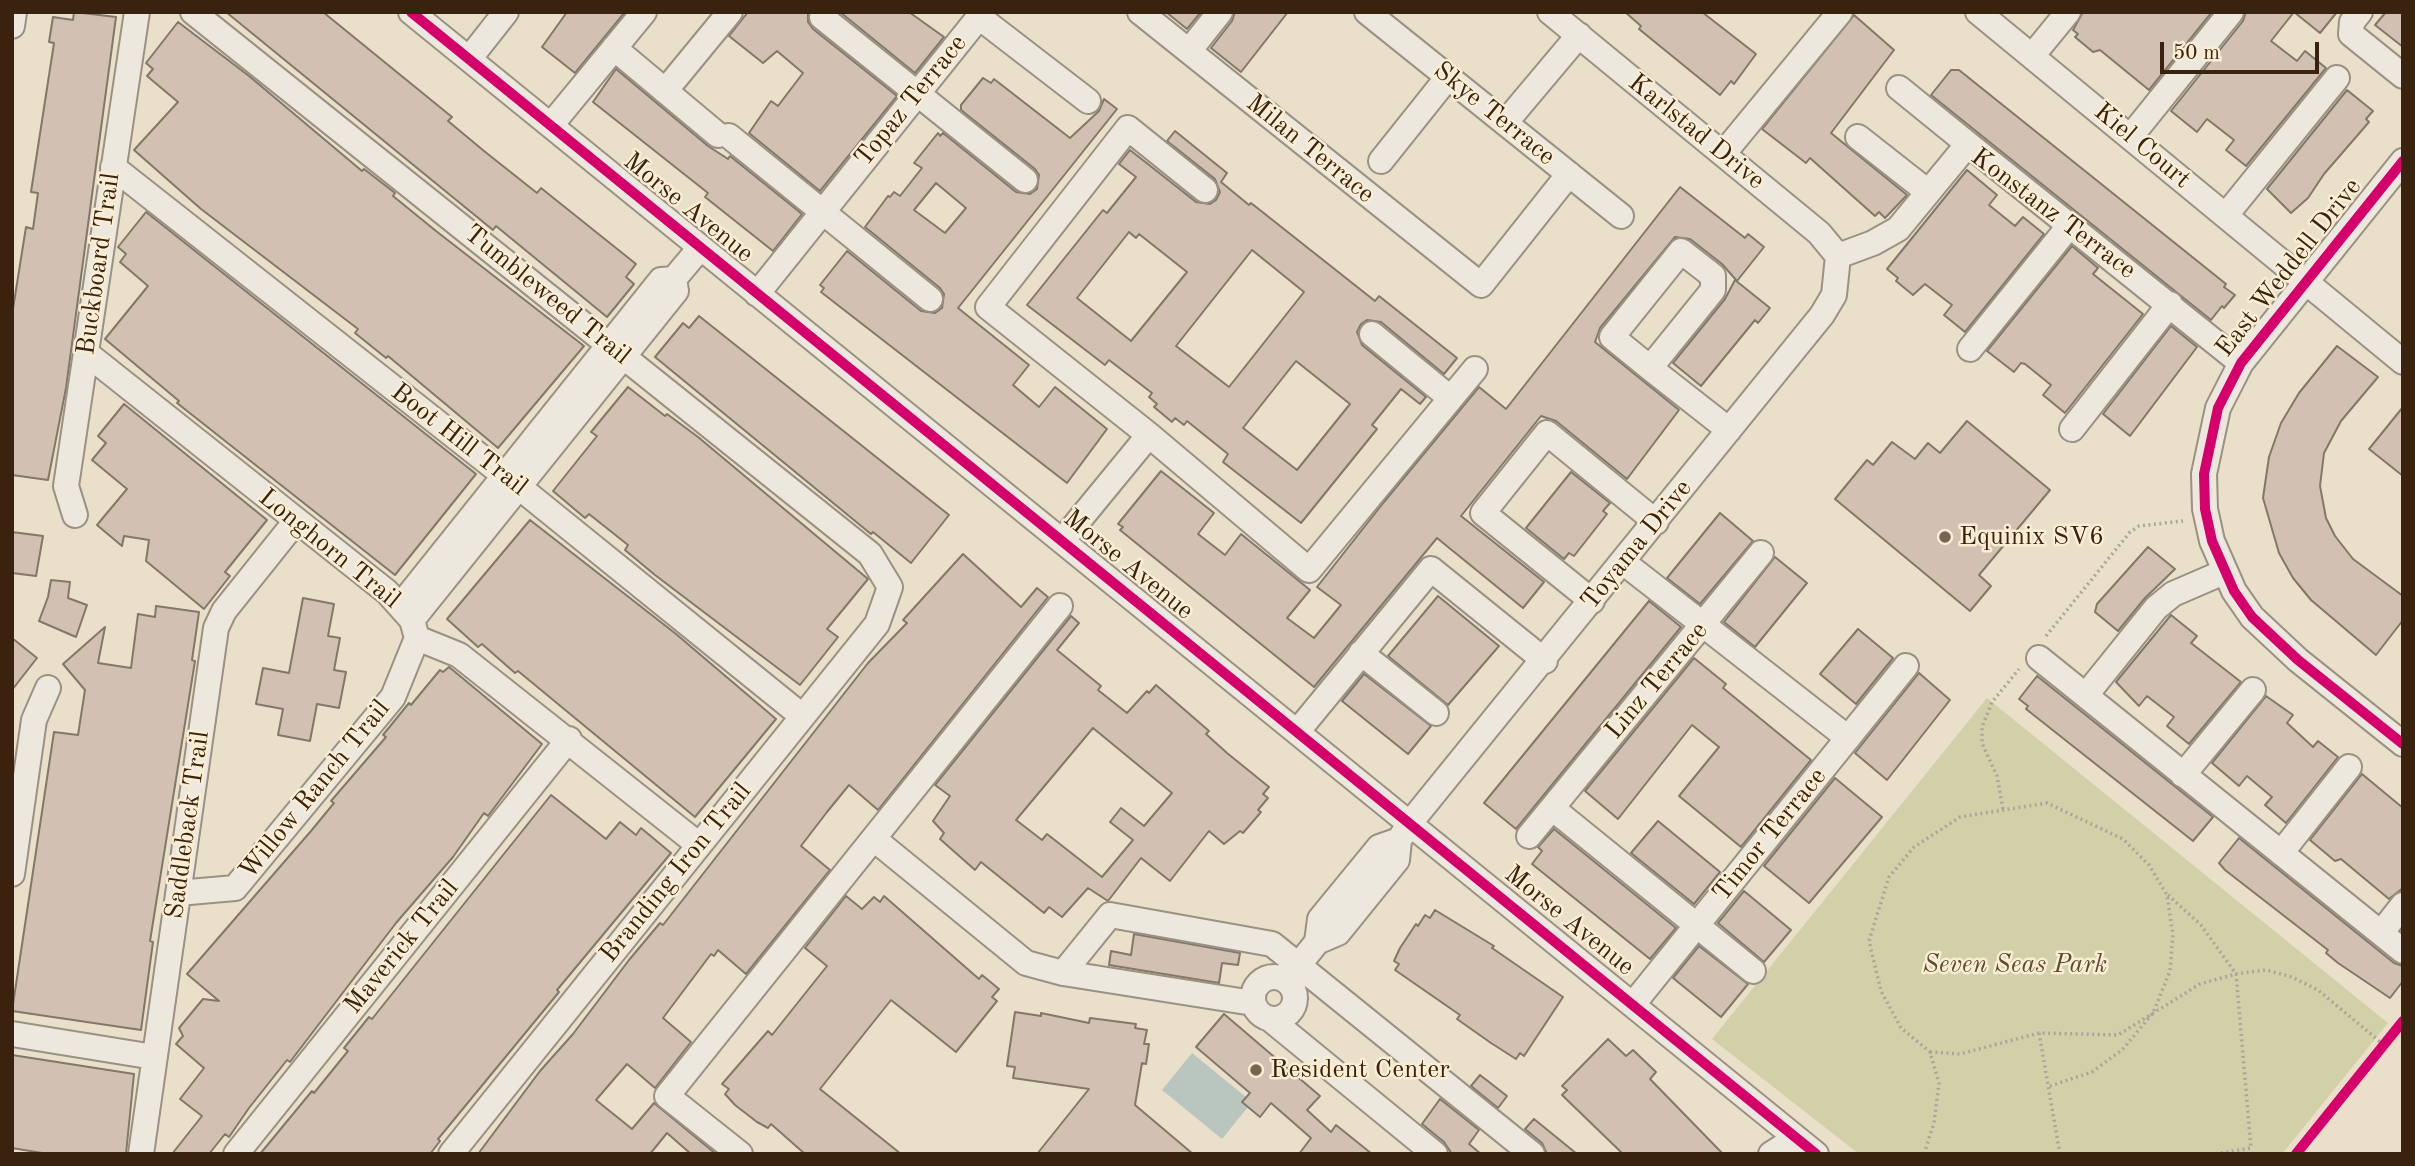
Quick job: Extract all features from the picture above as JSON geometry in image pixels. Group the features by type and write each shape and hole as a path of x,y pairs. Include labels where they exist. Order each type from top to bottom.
{"street":[{"path":"12,26 14,12"},
{"name":"Buckboard Trail","path":"75,515 66,486 137,12"},
{"name":"Tumbleweed Trail","path":"193,12 870,554 890,587"},
{"name":"Morse Avenue","path":"411,12 1297,732 1405,832 1634,1003 1793,1146 1816,1154"},
{"path":"469,59 506,12"},
{"path":"551,125 643,12"},
{"path":"665,91 730,12"},
{"name":"Milan Terrace","path":"1140,12 1481,285 1569,174"},
{"path":"1189,51 1220,12"},
{"name":"Skye Terrace","path":"1367,12 1621,216"},
{"name":"Karlstad Drive","path":"1550,12 1819,233 1838,256"},
{"path":"1723,155 1840,12"},
{"name":"Kiel Court","path":"1978,12 2403,362"},
{"path":"2032,56 2068,12"},
{"path":"2131,136 2231,12"},
{"path":"2360,12 2352,22 2351,34 2403,76"},
{"path":"822,17 1025,180"},
{"name":"Topaz Terrace","path":"757,294 979,17 1088,101"},
{"path":"1505,123 1579,35"},
{"path":"614,48 930,299"},
{"path":"1360,188 1448,77"},
{"path":"2226,215 2337,78"},
{"path":"1899,88 1968,144"},
{"path":"1205,190 1128,128 988,307 1149,435 1309,570 1448,397 1475,369"},
{"path":"1858,137 1928,192"},
{"name":"Konstanz Terrace","path":"1838,256 1873,243 1898,229 1968,144 2241,363"},
{"name":"East Weddell Drive","path":"2403,161 2241,363 2218,408 2204,474 2205,509 2224,572 2252,617 2271,637 2403,744"},
{"name":"Boot Hill Trail","path":"113,167 512,481 802,716"},
{"path":"1970,349 2070,225"},
{"name":"Willow Ranch Trail","path":"178,893 235,888 393,697 410,621 512,481 616,351 676,291 674,279 700,248"},
{"path":"1650,368 1713,290 1713,276 1681,251 1612,337 1650,368 1729,430"},
{"name":"Toyama Drive","path":"1293,973 1317,942 1338,933 1396,860 1405,832 1822,315 1834,295 1838,256"},
{"path":"2072,429 2169,304"},
{"path":"1373,334 1448,397"},
{"name":"Longhorn Trail","path":"86,353 296,521 410,621 569,739 699,845"},
{"path":"1592,601 1483,513 1547,433 1656,522"},
{"path":"1062,541 1149,435"},
{"name":"Saddleback Trail","path":"141,1154 216,628 224,611 296,521"},
{"name":"Linz Terrace","path":"1529,836 1761,553"},
{"path":"1623,562 1848,738"},
{"path":"1297,732 1431,569 1545,661"},
{"path":"2086,695 2157,608 2173,594 2224,572"},
{"name":"Branding Iron Trail","path":"452,1154 877,624 890,587"},
{"path":"740,1154 667,1096 1060,606"},
{"path":"1362,653 1436,713"},
{"path":"2039,658 2403,951"},
{"name":"Timor Terrace","path":"1634,1003 1906,666"},
{"path":"12,874 34,720 48,688"},
{"path":"2183,775 2253,690"},
{"name":"Maverick Trail","path":"236,1154 569,739"},
{"path":"2281,853 2349,767"},
{"path":"1552,808 1753,971"},
{"path":"874,839 1026,963 1063,973 1285,1016 1293,1006 1293,973"},
{"path":"2381,933 2403,905"},
{"path":"1063,973 1110,915 1272,944 1293,973 1532,1154"},
{"path":"1293,973 1265,979 1255,989 1262,1011 1435,1154"},
{"path":"12,1034 154,1056"},
{"path":"1771,1154 1793,1146"}],"path":[{"path":"1924,1154 1934,1124 1939,1083 1930,1052 1901,1028 1881,991 1869,941 1889,877 1914,847 1960,817 2047,803 2123,839 2149,865 2167,895 2201,925 2236,974 2250,1149 2215,1154"},
{"path":"2050,1086 2092,1072 2122,1050 2153,1013 2170,971 2173,935 2167,895"},
{"path":"1930,1052 1960,1054 2039,1033 2118,1035 2200,984 2236,974 2266,970 2292,977 2318,990 2387,1041 2376,1055"},
{"path":"2039,1033 2060,1154"}],"green space":[{"name":"Seven Seas Park","path":"1987,698 2388,1023 2282,1154 1859,1154 1712,1039"}],"shaded area":[{"path":"1192,1053 1252,1102 1222,1139 1162,1090"}],"building":[{"path":"74,12 116,17 66,388 48,480 12,475 12,315 26,227 33,229 38,193 31,192 54,43 49,42 53,17 73,20"},
{"path":"226,12 323,12 452,117 448,121 484,151 537,193 541,188 636,264 626,277 634,284 607,317 496,226 493,230"},
{"path":"567,12 625,12 575,73 542,47"},
{"path":"748,12 808,12 808,22 813,29 897,96 820,191 749,133 771,101 778,106 803,73 777,51 763,63 729,36"},
{"path":"840,12 909,12 944,37 915,73"},
{"path":"1166,12 1201,12 1187,29"},
{"path":"1235,12 1288,12 1241,72 1211,48 1232,21"},
{"path":"1625,12 1702,12 1756,54 1734,84 1731,81 1720,95 1639,29 1641,26"},
{"path":"2083,12 2212,12 2149,90 2100,50 2093,52 2075,37 2078,34 2073,30"},
{"path":"2246,12 2294,12 2271,41 2297,61 2305,51 2326,68 2246,166 2226,150 2234,140 2207,119 2197,132 2171,111 2243,21"},
{"path":"2294,12 2337,12 2320,33"},
{"path":"2386,12 2403,12 2403,47 2375,25"},
{"path":"1854,15 1894,50 1831,133 1907,195 1885,218 1879,212 1875,216 1810,158 1806,163 1762,129"},
{"path":"178,22 249,76 362,171 364,169 395,193 393,196 436,231 584,346 498,448 388,356 386,358 355,333 358,329 201,209 134,150 178,102 147,76 153,69 146,63"},
{"path":"616,69 708,146 728,159 730,156 802,214 773,251 705,197 708,193 593,102"},
{"path":"1951,70 1959,70 2226,284 2224,287 2235,295 2211,320 1931,95"},
{"path":"983,78 991,83 994,79 1070,138 1099,111 1104,99 1117,109 958,308 1029,365 1013,385 1039,407 1055,387 1107,429 1067,483 821,292 824,288 820,285 847,251 921,311 935,313 942,308 944,294 940,288 865,227 888,196 894,192 900,196 922,168 914,163 938,133 940,136 943,133 1016,192 1030,194 1037,189 1039,175 1035,169 961,110 961,105","holes":["936,183 966,208 945,233 914,210"]},
{"path":"2347,90 2373,111 2366,119 2369,122 2324,174 2308,198 2291,213 2267,189"},
{"path":"1175,131 1227,173 1221,182 1249,205 1251,203 1375,301 1379,296 1457,358 1444,374 1381,322 1367,320 1361,324 1357,332 1362,345 1426,397 1420,404 1401,389 1372,425 1377,429 1301,523 1223,462 1228,454 1187,421 1184,425 1175,418 1172,422 1154,407 1157,404 1149,397 1152,393 1109,360 1105,365 1027,305 1103,210 1107,213 1136,177 1119,164 1130,150 1196,202 1210,204 1216,200 1220,192 1215,179 1167,141","holes":["1129,232 1136,238 1139,234 1187,272 1131,341 1077,298","1252,250 1304,292 1229,387 1176,346","1296,361 1350,404 1297,470 1243,428"]},
{"path":"1967,170 1997,195 1989,205 2015,226 2023,217 2044,234 1965,332 1944,315 1952,305 1925,284 1913,295 1896,281 1898,278 1887,269"},
{"path":"1680,187 1745,238 1748,234 1764,247 1737,281 1722,264 1690,239 1675,237 1600,328 1595,342 1679,410 1627,479 1556,421 1541,416 1461,516 1544,582 1523,608 1437,538 1314,687 1120,530 1123,527 1118,524 1161,471 1214,513 1198,534 1225,555 1241,534 1310,590 1287,618 1314,638 1341,605 1317,587 1384,502 1479,387 1506,409"},
{"path":"146,212 476,474 395,575 177,403 179,401 105,339 148,286 120,262 126,254 118,247"},
{"path":"2072,246 2098,268 2093,274 2143,314 2065,413 2043,395 2051,385 2025,364 2021,363 2014,372 1987,351"},
{"path":"1735,280 1770,308 1758,323 1755,320 1701,386 1673,363 1725,299"},
{"path":"699,316 949,515 911,563 873,532 871,534 655,357 683,323 689,328"},
{"path":"2171,326 2197,347 2130,436 2103,414"},
{"path":"2337,346 2378,377 2341,421 2324,453 2320,486 2326,518 2335,536 2353,559 2403,596 2403,620 2376,655 2311,600 2293,578 2279,553 2263,498 2269,457 2281,423 2299,393"},
{"path":"628,387 698,437 868,579 827,629 838,637 800,685 655,575 625,550 628,545 589,514 585,518 553,491 597,436 591,432"},
{"path":"124,404 267,520 225,572 230,576 204,609 146,561 149,540 124,536 122,546 97,525 127,489 92,460 106,443 98,436"},
{"path":"2403,407 2403,476 2369,449"},
{"name":"Equinix SV6","path":"1967,421 2050,490 1979,575 1991,586 1970,611 1835,499 1867,460 1873,465 1892,442 1915,459 1928,443 1940,453"},
{"path":"1571,472 1610,503 1603,511 1607,514 1574,556 1569,553 1564,559 1526,528"},
{"path":"1720,513 1753,541 1700,604 1667,578"},
{"path":"530,520 676,634 776,719 695,817 518,671 515,673 482,644 478,647 447,619"},
{"path":"12,532 43,536 36,576 12,573"},
{"path":"2148,547 2175,569 2145,598 2118,631 2095,612 2097,604"},
{"path":"963,554 1021,607 1037,588 1048,597 878,810 849,785 827,812 801,846 830,870 746,974 718,950 714,956 711,954 663,1018 691,1042 655,1088 627,1064 596,1100 632,1129 654,1103 716,1154 691,1154 667,1133 650,1154 478,1154 540,1071 573,1034 660,923 663,925 868,663 907,623 903,620"},
{"path":"1775,557 1807,583 1755,647 1724,622"},
{"path":"51,580 70,582 68,598 87,605 76,637 39,621"},
{"path":"1438,596 1499,646 1448,705 1388,656"},
{"path":"303,598 334,604 328,636 340,638 334,670 346,672 339,708 317,704 310,741 278,735 283,709 256,704 263,668 289,673"},
{"path":"1649,601 1681,627 1516,829 1484,803"},
{"path":"156,606 199,612 192,660 195,661 150,941 153,942 141,1030 12,1011 54,732 78,735 85,690 63,664 105,627 98,663 131,668 138,614 155,617"},
{"path":"2171,615 2197,636 2191,643 2241,682 2189,744 2167,726 2174,717 2147,696 2139,706 2116,682"},
{"path":"1071,616 1079,623 1057,650 1101,686 1098,690 1127,713 1156,685 1209,731 1206,734 1227,753 1269,787 1263,794 1268,798 1258,810 1261,812 1243,833 1240,831 1224,844 1209,831 1170,881 1141,858 1108,901 1088,888 1062,917 1049,907 1044,913 981,862 975,870 940,839 944,833 933,821 950,796 935,785","holes":["1093,728 1172,793 1144,826 1121,808 1110,822 1133,840 1102,877 1047,834 1042,840 1016,820"]},
{"path":"1858,629 1893,658 1856,704 1820,674"},
{"path":"12,638 37,658 12,690"},
{"path":"1694,658 1726,684 1723,688 1811,760 1741,847 1679,796 1719,747 1692,725 1618,819 1585,791"},
{"path":"449,667 542,744 488,816 484,813 453,857 396,923 229,1137 225,1134 209,1154 172,1154 202,1116 180,1099 204,1068 176,1044 183,1036 179,1028 203,999 219,1001 187,974 334,803 331,801 386,737 383,735 409,703 411,705 440,670 443,672"},
{"path":"1919,673 1950,700 1887,780 1855,753"},
{"path":"1364,674 1431,726 1408,754 1342,701"},
{"path":"2037,676 2213,817 2193,841 2026,709 2028,706 2019,699"},
{"path":"2266,696 2293,715 2287,723 2313,747 2318,741 2338,757 2286,823 2265,805 2272,797 2247,776 2239,786 2212,763"},
{"path":"2362,774 2403,808 2403,888 2389,899 2341,859 2335,861 2310,840"},
{"path":"1835,778 1882,817 1809,903 1764,866"},
{"path":"551,795 606,839 620,822 636,835 641,828 671,853 557,990 559,992 438,1139 440,1141 430,1154 260,1154 312,1091 314,1093 348,1051 344,1048 369,1017 372,1019"},
{"path":"1658,821 1720,872 1694,904 1631,853"},
{"path":"1554,829 1676,928 1650,959 1532,864 1542,851 1538,847"},
{"path":"2239,838 2394,963 2403,966 2403,981 2390,998 2338,963 2326,953 2328,950 2225,870 2219,863"},
{"path":"1744,891 1791,930 1764,962 1718,923"},
{"path":"846,896 862,909 874,897 880,902 884,896 979,979 982,975 999,989 992,997 997,1001 956,1052 891,1000 820,1089 901,1154 805,1154 771,1124 768,1128 735,1105 725,1094 729,1089 722,1084 768,1031 772,1035 827,966 805,948"},
{"path":"1435,910 1494,946 1492,948 1563,997 1524,1056 1520,1053 1516,1059 1491,1043 1457,1019 1460,1015 1395,970 1399,964 1394,961 1416,924 1418,926 1425,915 1430,918"},
{"path":"1134,934 1240,953 1238,965 1222,963 1219,983 1109,965 1111,951 1131,955"},
{"path":"1699,946 1748,984 1721,1017 1673,978"},
{"path":"1015,1012 1041,1016 1041,1013 1089,1023 1090,1018 1136,1024 1135,1028 1147,1030 1144,1044 1149,1044 1146,1064 1142,1063 1135,1105 1193,1154 1037,1154 1089,1089 1013,1078 1015,1067 1007,1066"},
{"name":"Resident Center","path":"1224,1014 1320,1096 1307,1110 1331,1132 1336,1125 1372,1154 1299,1154 1311,1138 1271,1103 1260,1117 1242,1102 1250,1093 1196,1047"},
{"path":"1608,1039 1626,1056 1633,1050 1656,1072 1650,1079 1723,1154 1623,1154 1562,1095 1567,1090 1562,1086"},
{"path":"12,1055 134,1074 126,1154 48,1154 12,1148"},
{"path":"1480,1075 1507,1096 1498,1108 1471,1086"},
{"path":"1440,1099 1479,1130 1469,1144 1481,1154 1452,1154 1444,1142 1422,1124"},
{"path":"1534,1119 1577,1154 1547,1154 1542,1143 1525,1129"}],"cycle path":[{"path":"411,12 1816,1154"},
{"path":"2403,161 2241,363 2218,408 2204,474 2205,509 2212,541 2234,591 2252,617 2298,660 2403,744"},
{"path":"2296,1154 2403,1021"}],"place":[{"name":"Equinix SV6","path":"1945,537"},
{"name":"Resident Center","path":"1256,1070"}]}
